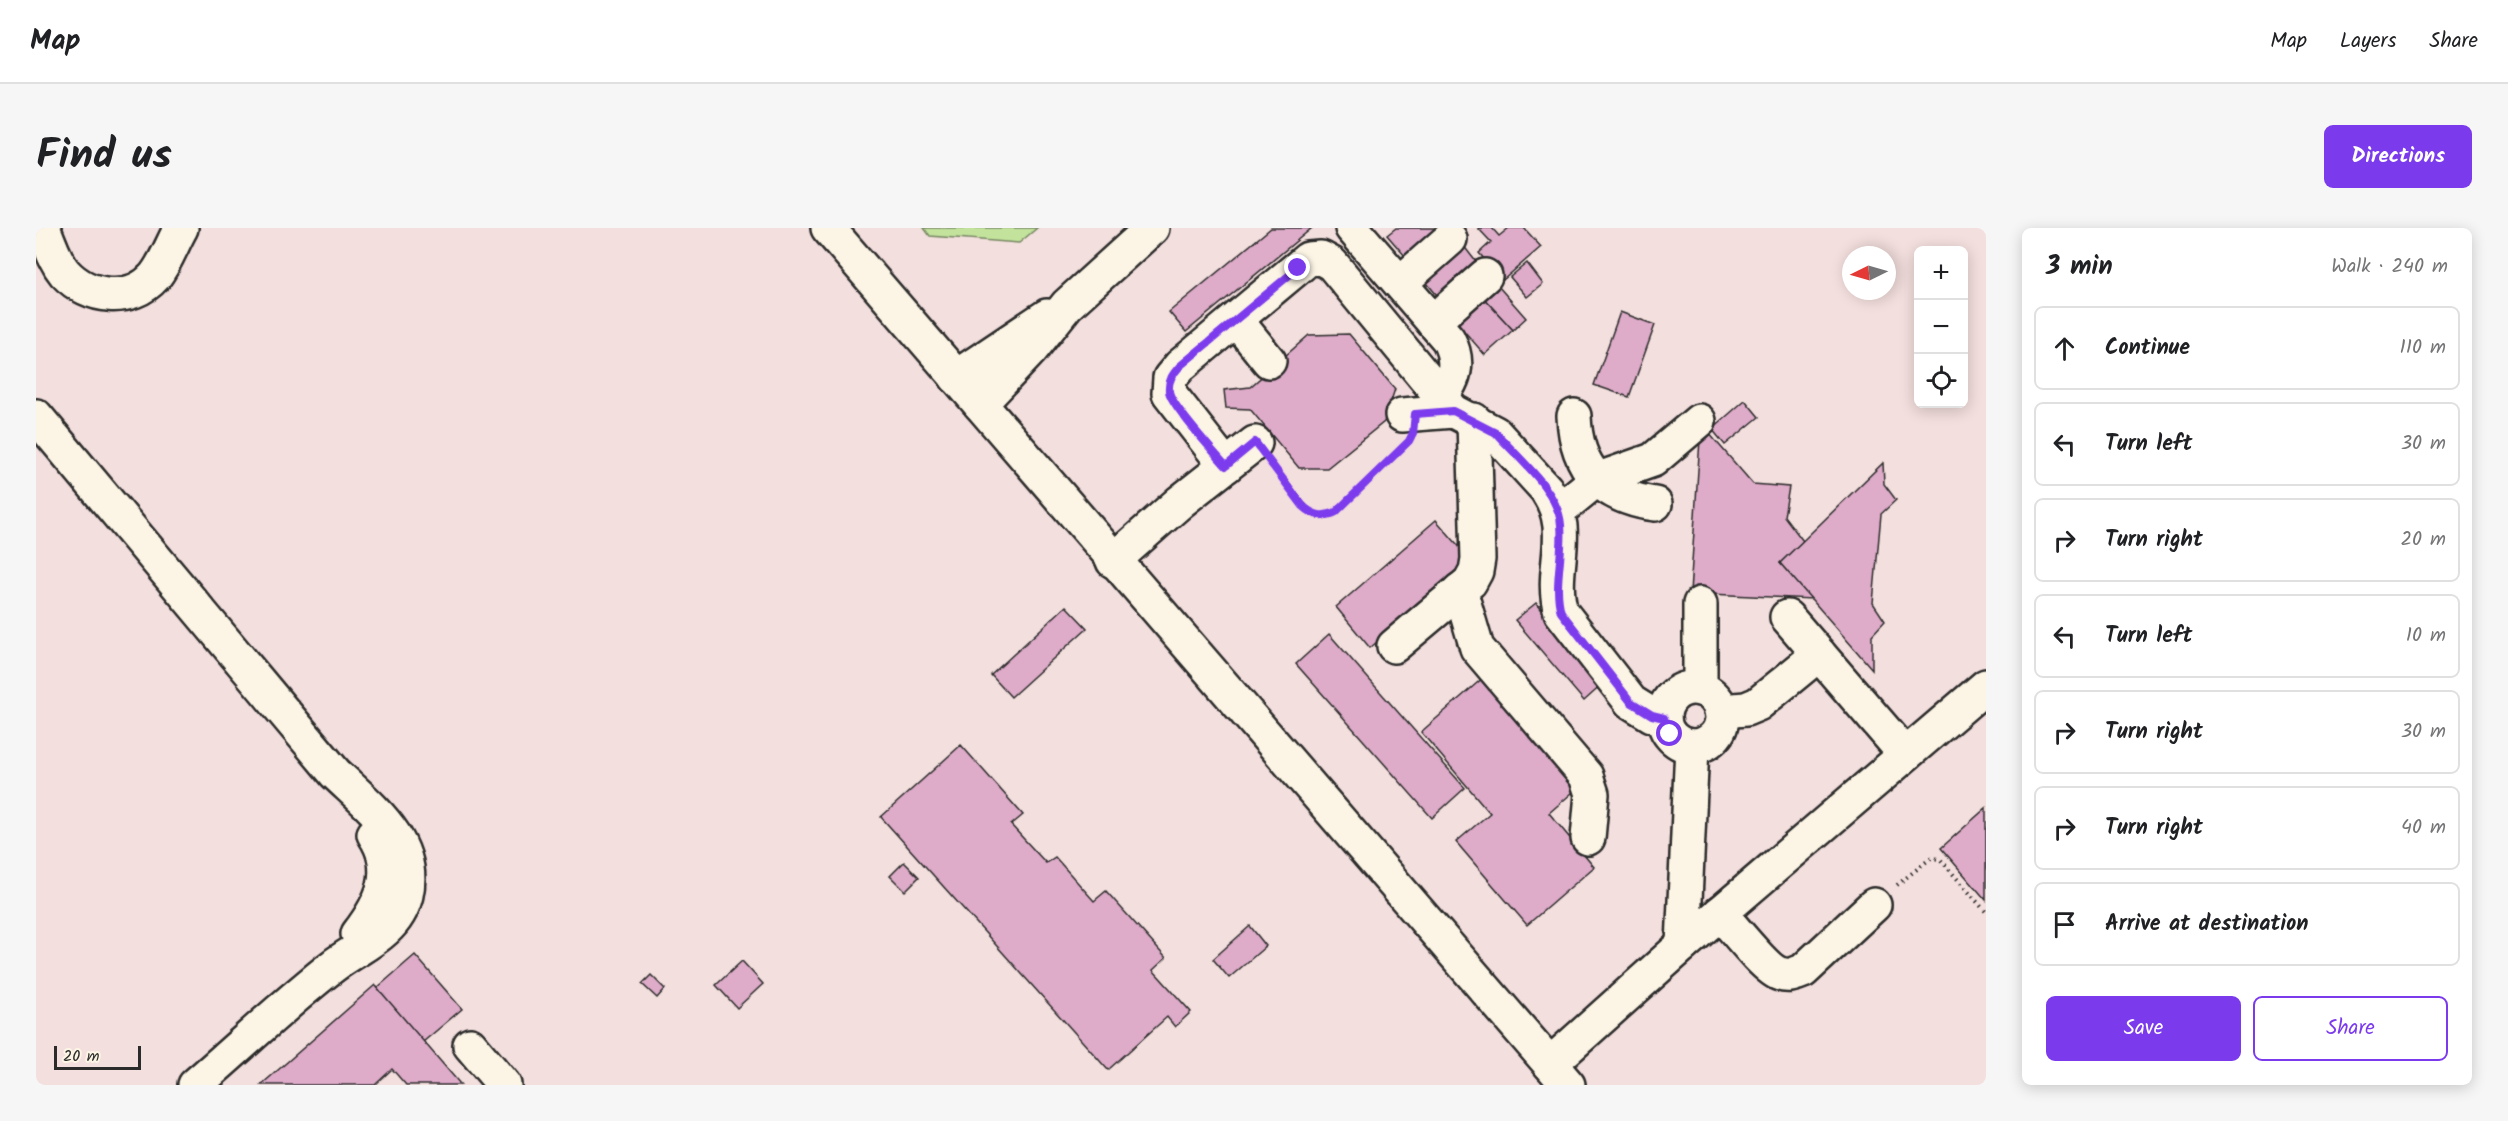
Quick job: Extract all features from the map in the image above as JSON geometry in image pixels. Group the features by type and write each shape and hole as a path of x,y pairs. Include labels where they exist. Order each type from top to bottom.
{"street":[{"path":"43,228 55,258 64,272 76,284 107,295 124,294 153,279 163,265 181,228"},
{"path":"828,228 1113,561 1559,1074 1631,992 1986,686"},
{"path":"956,377 1067,304 1152,228"},
{"path":"1352,228 1448,339 1455,352 1456,369 1437,411"},
{"path":"1400,283 1450,239"},
{"path":"1226,466 1169,393 1170,378 1180,366 1308,259 1321,258 1332,264 1437,411 1478,558 1476,571 1470,582 1394,646"},
{"path":"1433,322 1485,276"},
{"path":"980,404 1032,350 1067,304"},
{"path":"1236,320 1269,361"},
{"path":"1437,411 1496,433 1546,489 1562,524 1557,598 1561,612 1631,702 1652,715 1664,718"},
{"path":"36,416 335,773 381,816 403,851 408,868 408,885 397,918 385,930 333,966 195,1085"},
{"path":"1574,416 1575,436 1581,454 1596,480 1619,496 1655,504"},
{"path":"1558,512 1596,480 1653,460 1699,421"},
{"path":"1113,561 1255,442"},
{"path":"1460,590 1477,648 1586,776 1592,794 1588,838"},
{"path":"1700,604 1711,700 1722,721 1711,740 1692,746 1676,740 1666,726 1664,718 1665,708 1679,691 1689,688 1711,700 1746,709 1758,704 1819,654"},
{"path":"1787,617 1905,754"},
{"path":"1683,945 1692,746"},
{"path":"1720,914 1768,966 1779,974 1791,976 1803,971 1874,905"},
{"path":"470,1045 504,1085"}],"path":[{"path":"1255,442 1303,506 1310,513 1328,515 1336,512 1437,411"},
{"path":"1874,905 1931,858 1940,859 1986,912"}],"green space":[{"path":"924,228 1037,228 1019,243 930,236"}],"building":[{"path":"1271,228 1312,228 1186,332 1169,312"},
{"path":"1396,228 1438,228 1405,256 1387,235"},
{"path":"1478,228 1492,228 1499,236 1509,228 1524,228 1541,247 1503,280 1479,253 1491,242"},
{"path":"1463,245 1480,267 1440,299 1423,278"},
{"path":"1527,263 1543,284 1527,297 1510,277"},
{"path":"1491,278 1526,318 1513,330 1477,291"},
{"path":"1477,291 1513,330 1485,355 1450,315"},
{"path":"1620,312 1655,325 1629,397 1594,385"},
{"path":"1349,334 1395,389 1384,422 1327,468 1299,468 1250,409 1226,408 1224,390 1250,387 1309,335"},
{"path":"1745,400 1759,417 1725,445 1712,429"},
{"path":"1701,424 1753,484 1789,487 1784,516 1803,541 1780,563 1812,599 1690,593"},
{"path":"1883,463 1884,484 1896,500 1881,514 1873,603 1885,621 1872,635 1872,669 1780,563"},
{"path":"1436,520 1471,560 1370,648 1336,607"},
{"path":"1536,603 1604,683 1584,701 1515,620"},
{"path":"1066,606 1087,628 1011,697 991,675"},
{"path":"1329,634 1465,788 1432,818 1296,664"},
{"path":"1485,676 1580,786 1549,813 1594,867 1527,925 1456,842 1490,813 1421,732"},
{"path":"961,745 1023,815 1011,825 1046,863 1055,857 1094,901 1106,891 1166,958 1153,970 1191,1012 1175,1027 1167,1017 1108,1070 881,817"},
{"path":"1986,808 1986,900 1941,848"},
{"path":"904,862 919,877 905,891 890,876"},
{"path":"1250,926 1266,946 1229,978 1213,959"},
{"path":"415,955 462,1009 423,1042 377,988"},
{"path":"742,961 763,984 737,1008 716,985"},
{"path":"651,975 665,989 657,998 642,984"},
{"path":"375,985 461,1085 406,1085 392,1069 375,1085 261,1085"}],"route":[{"path":"1298,268 1180,366 1170,378 1169,393 1177,406 1226,466 1255,442 1303,506 1310,513 1319,516 1336,512 1409,441 1415,424 1415,414 1453,411 1486,426 1496,433 1554,500 1562,524 1557,598 1561,612 1631,702 1641,710 1664,718 1670,734"}]}
